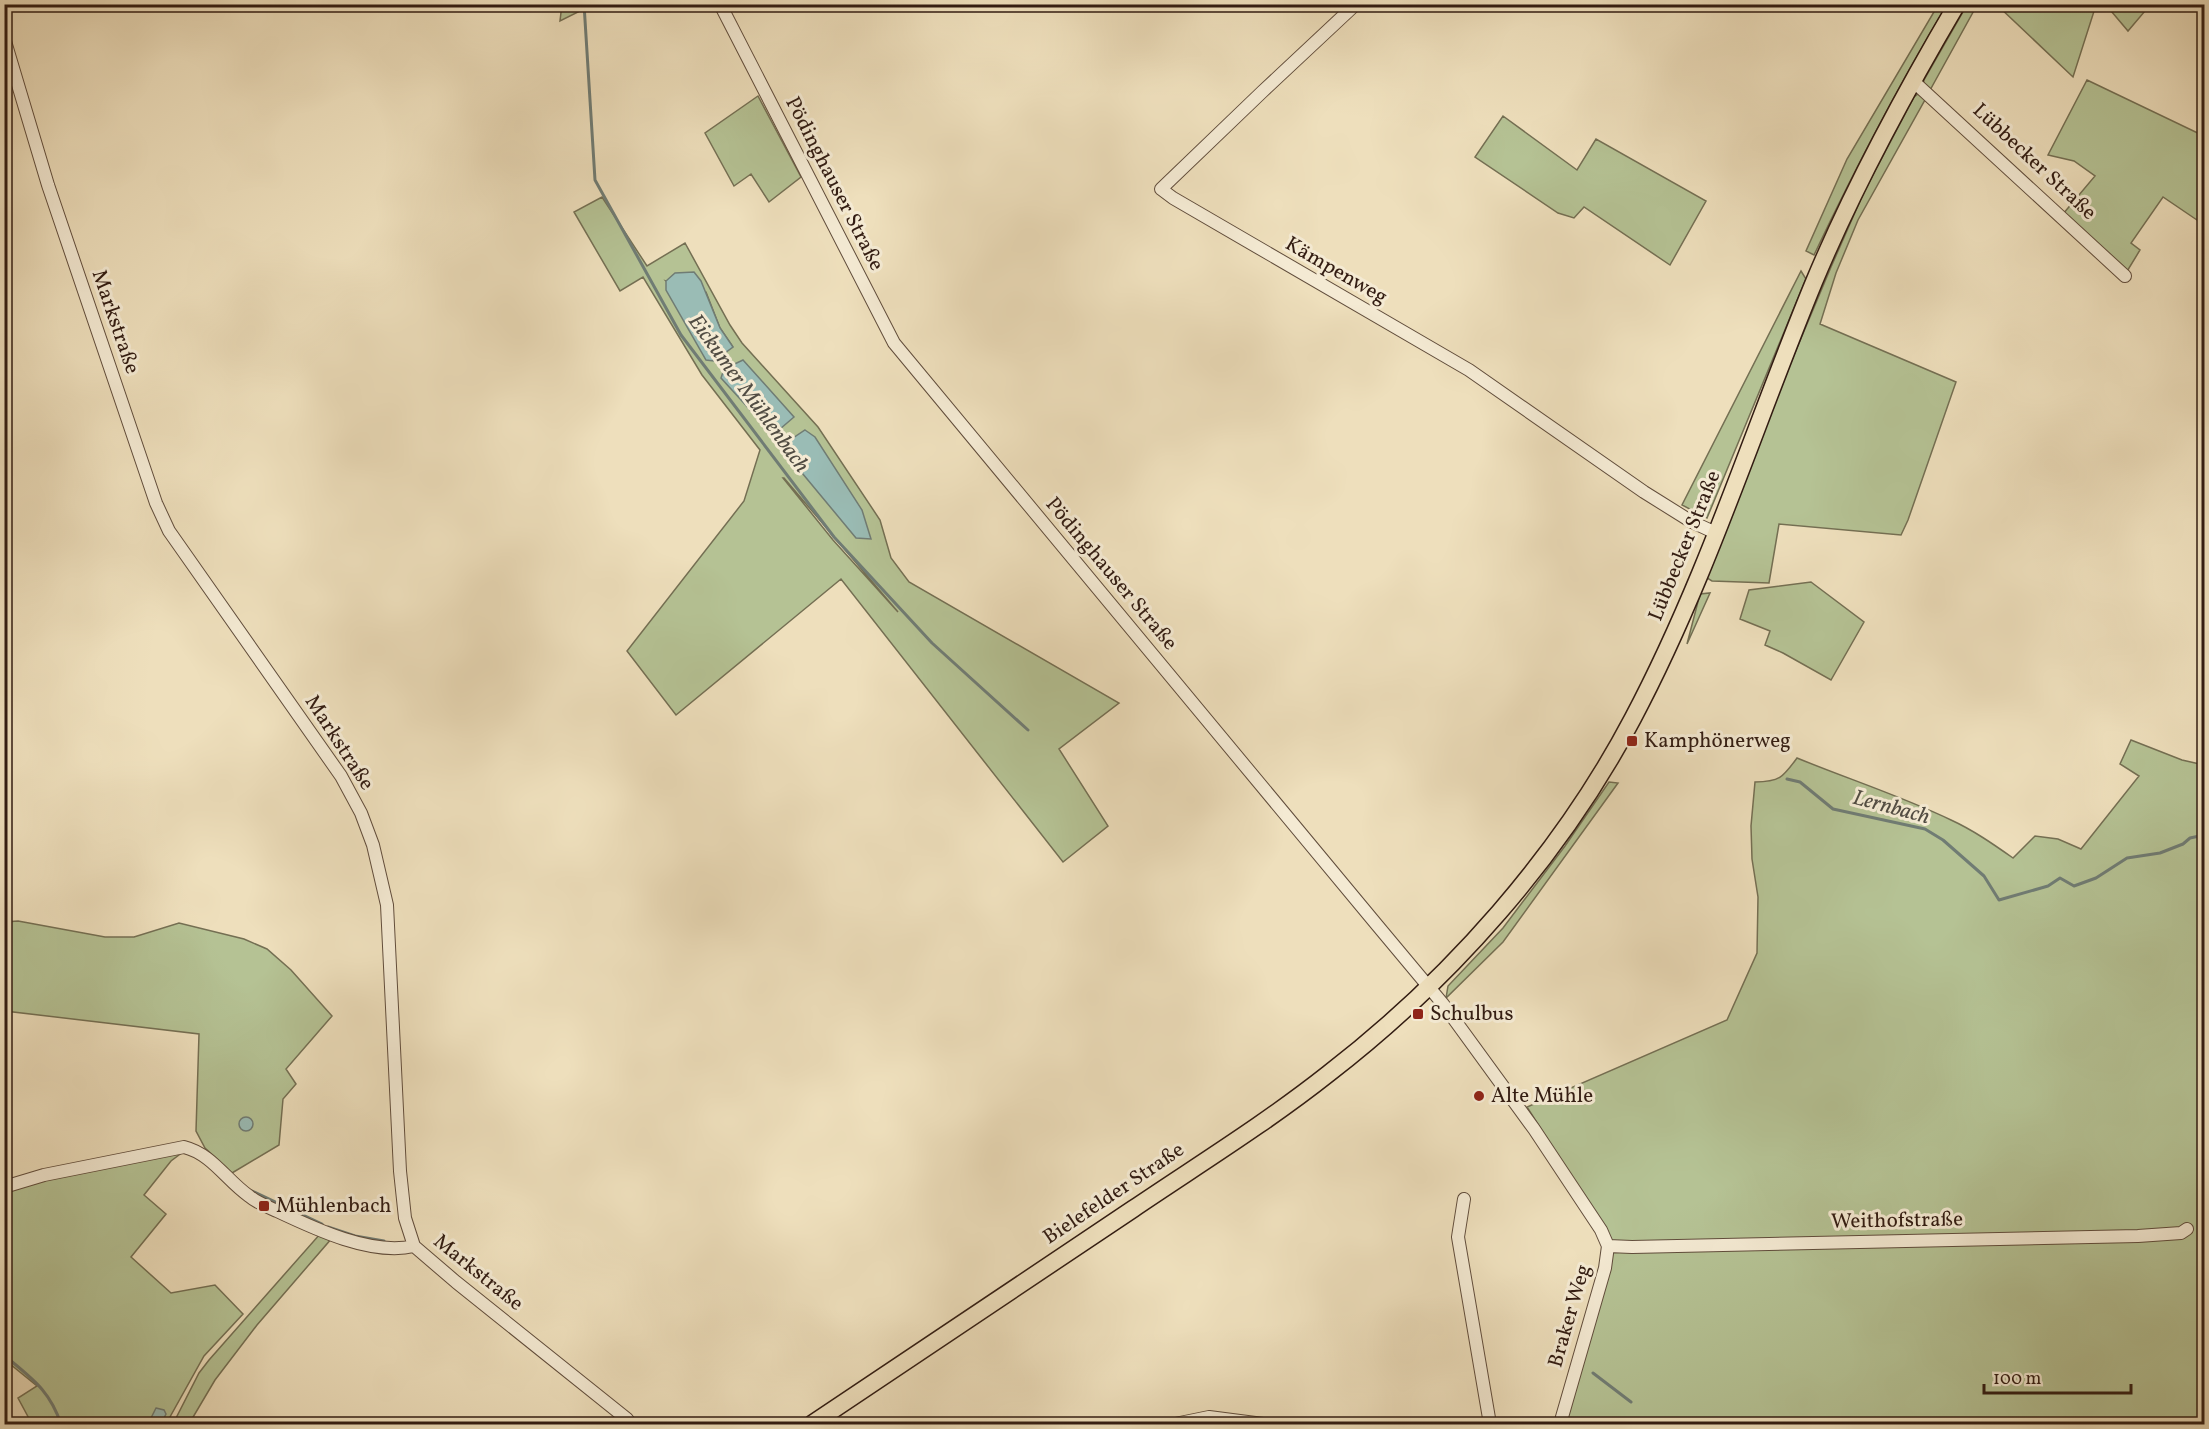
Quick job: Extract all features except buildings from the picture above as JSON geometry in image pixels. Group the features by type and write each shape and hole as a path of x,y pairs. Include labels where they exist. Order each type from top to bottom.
{"main road":[{"name":"Lübbecker Straße","path":"1430,986 1492,919 1550,848 1605,768 1632,720 1677,628 1815,279 1860,181 1912,81 1957,4"},
{"name":"Bielefelder Straße","path":"812,1425 1323,1078 1430,986"}],"street":[{"name":"Pödinghauser Straße","path":"720,4 894,343 1430,986 1533,1129"},
{"name":"Kämpenweg","path":"1356,4 1161,189 1250,244 1469,370 1644,492 1692,522 1716,533"},
{"name":"Markstraße","path":"4,38 51,196 156,503 169,531 341,776 361,813 373,845 387,905 400,1171 405,1218 414,1246 627,1419 631,1425"},
{"name":"Lübbecker Straße","path":"1912,81 2125,276"},
{"name":"Braker Weg","path":"1533,1129 1596,1221 1608,1245 1605,1269 1560,1425"},
{"path":"4,1187 44,1175 184,1147 204,1155 249,1197 301,1222 334,1235 378,1246 401,1249 414,1246"},
{"path":"1464,1199 1458,1238 1490,1425"},
{"name":"Weithofstraße","path":"1608,1245 1632,1247 2138,1236 2181,1233 2187,1229"},
{"path":"1175,1425 1209,1417 1263,1425"}],"green space":[{"path":"562,4 592,4 592,5 560,21"},
{"path":"1938,5 1947,5 1878,128 1814,255 1806,251 1847,159"},
{"path":"1967,5 1977,5 1929,92 1923,85 1924,80"},
{"path":"1997,5 2096,5 2073,77"},
{"path":"2106,5 2141,5 2145,11 2128,31"},
{"path":"2087,80 2204,136 2204,208 2197,220 2163,197 2131,243 2140,250 2126,273 2063,214 2095,176 2074,161 2048,155"},
{"path":"1918,94 1926,98 1858,220 1836,273 1820,324 1956,382 1908,520 1901,535 1779,524 1769,583 1712,581 1707,578 1786,374 1831,267 1864,192 1914,97"},
{"path":"758,96 801,177 769,202 751,174 734,186 705,133"},
{"path":"1503,116 1577,170 1596,139 1706,201 1670,265 1584,207 1574,218 1558,213 1475,157"},
{"path":"602,197 647,266 685,243 742,343 818,427 880,520 891,558 909,582 1119,703 1059,749 1108,826 1063,862 841,579 676,715 627,651 744,501 760,450 702,375 643,277 620,291 574,212","holes":["666,281 706,292 720,328 733,347","784,478 898,612 833,540"]},
{"path":"1801,271 1806,279 1707,518 1682,505"},
{"path":"1811,582 1864,622 1831,680 1765,645 1770,631 1740,619 1749,590"},
{"path":"1710,593 1687,644 1700,594"},
{"path":"2131,740 2182,760 2204,765 2204,1424 1562,1424 1608,1269 1600,1222 1527,1107 1727,1020 1757,953 1758,897 1752,859 1751,826 1755,782 1770,781 1780,777 1797,758 1932,811 1975,833 2013,858 2035,836 2058,839 2081,849 2139,776 2120,764"},
{"path":"1609,782 1618,783 1503,942 1446,998 1448,986 1503,928 1565,846"},
{"path":"18,921 105,937 134,937 179,923 244,939 267,949 291,970 332,1016 286,1069 296,1084 283,1099 279,1145 232,1173 205,1148 196,1131 199,1034 5,1011 5,922"},
{"path":"183,1152 171,1161 144,1195 166,1214 131,1257 171,1293 215,1285 243,1314 204,1356 166,1424 32,1424 18,1398 37,1386 5,1360 5,1192 23,1185"},
{"path":"320,1234 332,1238 257,1325 215,1380 189,1424 173,1424 199,1373 209,1360"}],"water":[{"path":"694,272 701,281 720,328 733,347 714,361 706,360 666,290 666,281 675,273"},
{"path":"743,360 794,417 773,435 721,378 724,369"},
{"path":"805,430 815,437 862,510 871,539 856,538 788,456 784,446"},
{"path":"243,1117 249,1117 253,1124 249,1131 243,1131 239,1127 239,1121"},
{"path":"156,1408 164,1410 166,1414 161,1424 148,1424"}],"waterway":[{"name":"Eickumer Mühlenbach","path":"584,4 595,180 681,335 834,537 932,643 1028,730"},
{"name":"Lernbach","path":"1787,779 1800,782 1833,809 1925,829 1943,840 1984,876 1999,900 2048,886 2060,878 2074,886 2096,878 2127,858 2160,853 2183,844 2190,838 2204,835"},
{"path":"252,1191 322,1224"},
{"path":"328,1227 355,1236 384,1241"},
{"path":"4,1355 45,1393 61,1424"},
{"path":"1593,1373 1631,1402"}],"place":[{"name":"Kamphönerweg","path":"1632,741"},
{"name":"Schulbus","path":"1418,1014"},
{"name":"Alte Mühle","path":"1479,1096"},
{"name":"Mühlenbach","path":"264,1206"}]}
